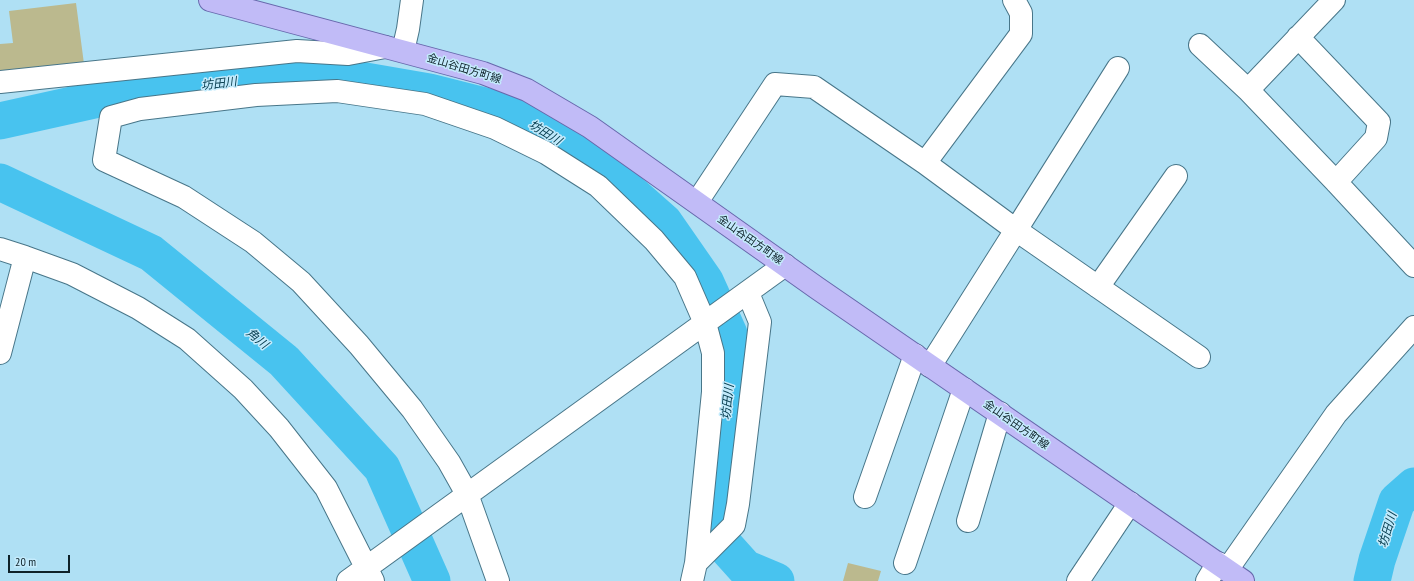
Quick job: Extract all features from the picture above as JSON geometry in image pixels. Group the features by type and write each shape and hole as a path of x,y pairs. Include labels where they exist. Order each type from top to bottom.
{"main road":[{"name":"金山谷田方町線","path":"210,0 483,72 527,90 590,126 922,360 1130,503 1224,574"}],"street":[{"path":"0,82 297,51 348,54 394,49 408,29 412,0"},
{"path":"925,163 1021,34 1021,13 1014,0"},
{"path":"1248,90 1334,0"},
{"path":"1298,37 1379,122 1376,138 1336,182"},
{"path":"1200,45 1248,90 1414,266"},
{"path":"865,498 922,360 1016,230 1118,68"},
{"path":"697,202 775,84 814,87 925,163 1016,230 1200,357"},
{"path":"498,581 450,462 412,409 359,345 301,282 253,242 184,197 104,160 111,117 140,109 256,95 337,92 425,104 488,125 546,152 598,186 654,240 685,277 708,321 713,353 713,392 694,572"},
{"path":"1098,287 1176,176"},
{"path":"0,249 72,274 138,308 187,339 243,389 279,428 326,488 370,571"},
{"path":"0,352 25,257"},
{"path":"348,581 370,571 465,496 786,265"},
{"path":"694,572 734,525 738,504 760,322 743,296"},
{"path":"1224,574 1336,414 1414,327"},
{"path":"905,562 964,389"},
{"path":"968,521 1000,414"},
{"path":"1078,581 1130,503"}],"building":[{"path":"76,3 84,64 0,73 0,44 13,43 9,11"},
{"path":"848,563 881,571 878,581 843,581"}],"waterway":[{"name":"坊田川","path":"0,121 99,99 319,73 429,92 516,114 612,176 664,222 705,281 729,334 732,366 717,510 718,538 745,568 776,581"},
{"name":"角川","path":"0,182 151,253 284,361 382,468 432,581"},
{"name":"坊田川","path":"1372,581 1377,560 1397,501 1414,486"}]}
